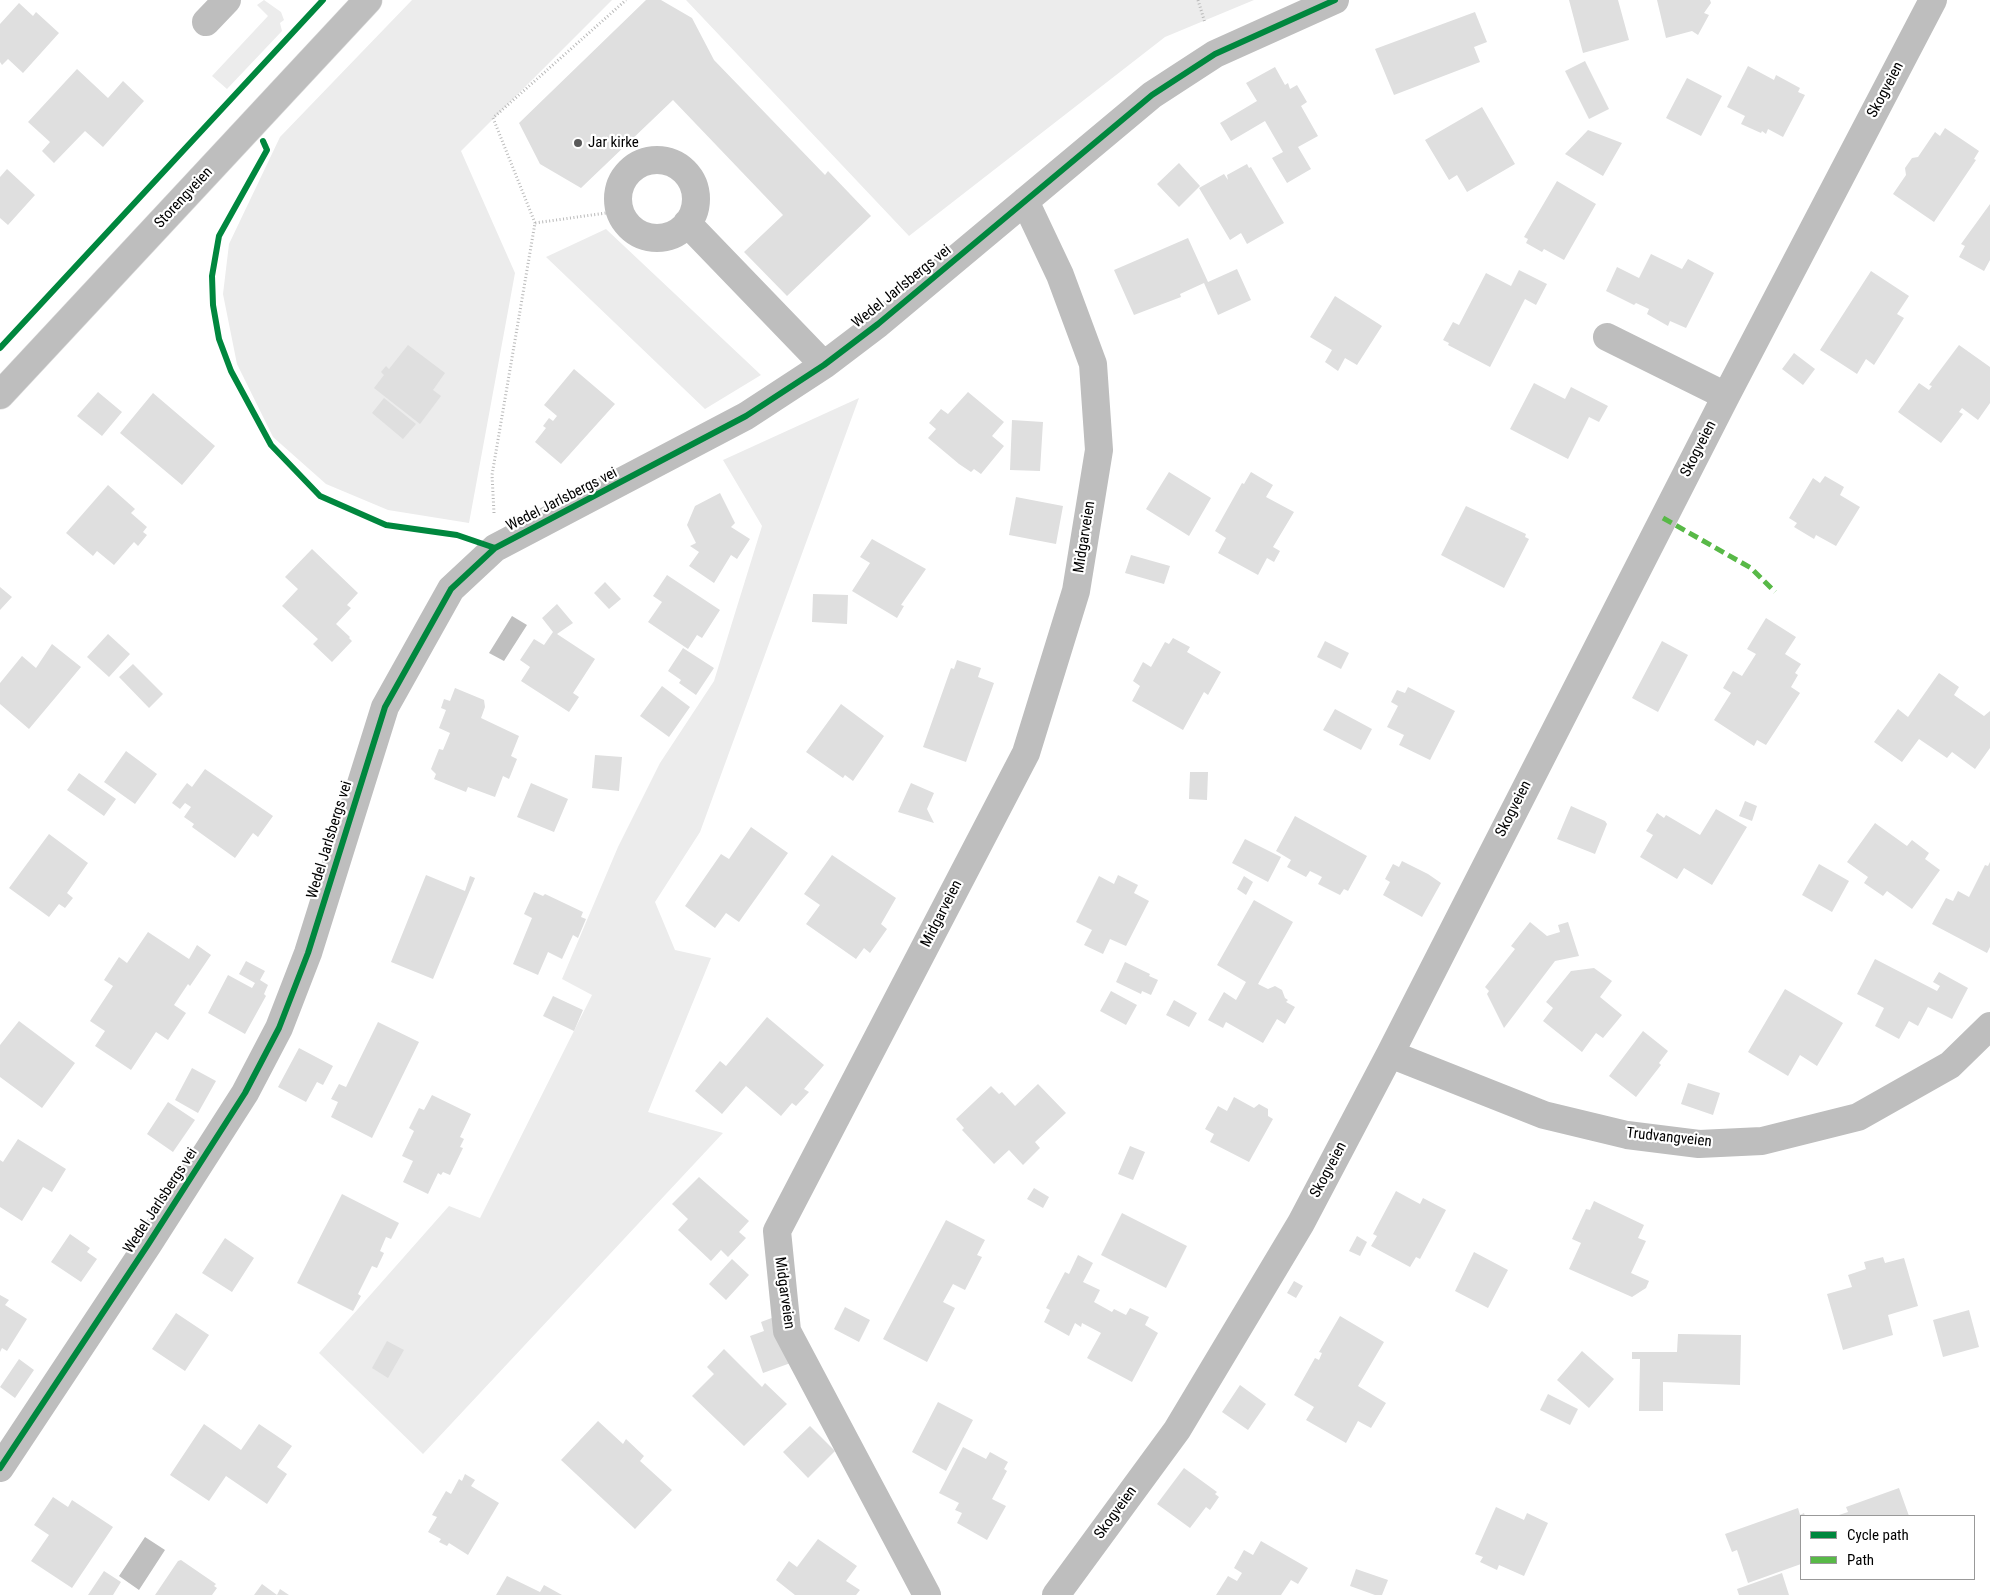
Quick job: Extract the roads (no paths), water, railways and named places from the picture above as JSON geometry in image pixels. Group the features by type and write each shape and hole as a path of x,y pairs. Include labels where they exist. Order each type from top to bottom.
{"street":[{"path":"206,22 227,0"},
{"name":"Storengveien","path":"0,395 368,0"},
{"name":"Wedel Jarlsbergs vei","path":"0,1468 149,1243 258,1069 279,1028 308,953 385,707 452,590 496,548 746,416 824,365 878,324 1152,95 1215,54 1335,0"},
{"name":"Skogveien","path":"1056,1595 1177,1430 1301,1224 1390,1054 1726,396 1933,0"},
{"path":"650,160 664,160 677,165 687,174 693,185 696,198 694,212 687,223 678,232 656,238 634,230 625,222 620,211 619,191 627,173 638,164 650,160"},
{"name":"Midgarveien","path":"927,1595 787,1331 777,1231 1026,753 1076,591 1099,450 1093,364 1060,275 1025,201"},
{"path":"687,223 824,365"},
{"path":"1607,337 1726,396"},
{"name":"Trudvangveien","path":"1390,1054 1544,1115 1627,1135 1708,1144 1762,1141 1858,1117 1950,1064 1990,1026"}],"place":[{"name":"Jar kirke","path":"578,143"}]}
